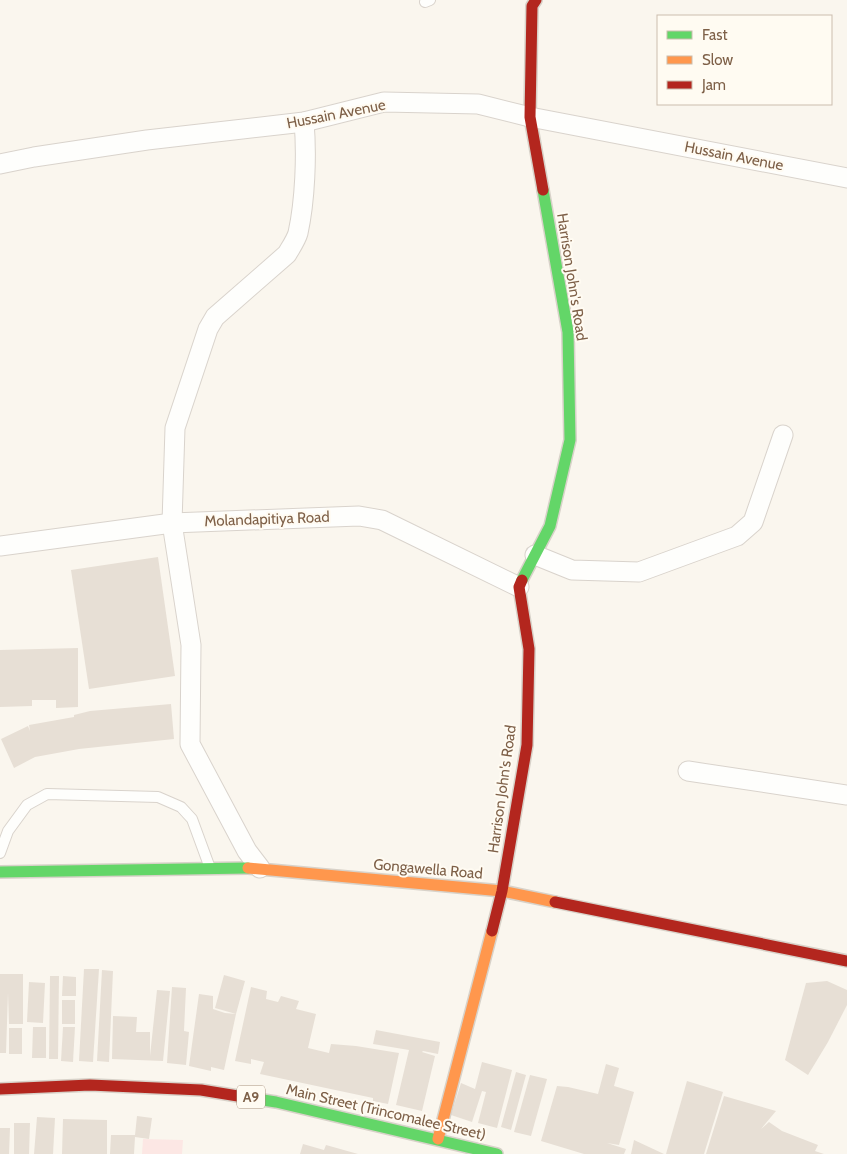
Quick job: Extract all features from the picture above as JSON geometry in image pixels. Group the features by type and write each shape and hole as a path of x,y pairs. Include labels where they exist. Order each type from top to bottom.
{"main road":[{"name":"Harrison John's Road","path":"438,1139 502,891 527,744 529,649 519,587 550,526 570,440 568,332 530,118 532,6 536,0"},
{"name":"Gongawella Road","path":"0,872 260,868 502,891 847,961"},
{"name":"Main Street (Trincomalee Street)","path":"0,1089 90,1085 201,1090 276,1102 497,1154"}],"street":[{"name":"Hussain Avenue","path":"0,164 147,140 304,122 384,102 478,104 530,118 847,178"},
{"path":"260,868 247,851 190,744 190,645 172,523 175,428 208,329 215,317 287,254 298,234 306,140 304,122"},
{"path":"536,555 572,570 639,572 737,536 753,522 782,435"},
{"name":"Molandapitiya Road","path":"0,546 172,523 359,516 382,520 519,587"},
{"path":"688,771 847,795"}],"lane":[{"path":"0,853 8,830 27,805 47,794 158,797 181,807 192,819 210,869"}],"shaded area":[{"path":"143,1139 183,1140 182,1154 142,1154"}],"building":[{"path":"158,557 175,676 89,689 71,570"},
{"path":"78,648 78,707 56,708 56,700 32,700 32,706 0,707 0,650"},
{"path":"171,704 174,739 79,749 35,757 14,768 1,739 28,726 30,731 29,725 74,717 74,715 90,711"},
{"path":"84,969 99,969 93,1062 79,1061"},
{"path":"102,970 113,971 109,1062 97,1061"},
{"path":"0,974 23,974 23,1024 9,1024 8,993 6,1053 0,1053"},
{"path":"224,975 245,981 236,1014 215,1008"},
{"path":"50,976 59,976 58,1059 49,1059"},
{"path":"63,976 76,977 76,996 62,996"},
{"path":"827,981 847,990 847,1005 808,1075 785,1060 806,983"},
{"path":"29,982 45,983 43,1023 27,1022"},
{"path":"172,987 186,988 184,1031 189,1032 186,1065 167,1063"},
{"path":"251,987 267,991 266,999 278,1002 281,996 299,1001 296,1009 316,1014 308,1048 329,1053 331,1044 399,1053 388,1104 373,1101 373,1098 260,1074 264,1062 251,1059 251,1064 235,1061"},
{"path":"157,990 170,991 163,1061 112,1059 113,1016 137,1017 136,1032 150,1032 150,1056"},
{"path":"199,994 213,996 213,1009 236,1014 224,1070 211,1067 211,1071 189,1066"},
{"path":"62,1000 75,1000 75,1024 62,1024"},
{"path":"33,1027 46,1027 46,1058 32,1058"},
{"path":"63,1027 75,1027 73,1062 61,1061"},
{"path":"9,1028 22,1028 22,1054 9,1054"},
{"path":"376,1030 440,1042 438,1054 422,1052 435,1056 422,1111 396,1105 409,1050 373,1044"},
{"path":"482,1062 512,1070 497,1128 478,1123 486,1092 482,1091 472,1122 451,1115 461,1083 475,1089"},
{"path":"606,1064 619,1068 614,1086 634,1092 619,1145 607,1143 626,1149 624,1154 584,1154 541,1141 557,1086 598,1094"},
{"path":"516,1072 526,1075 511,1130 501,1127"},
{"path":"530,1075 547,1079 531,1136 514,1132"},
{"path":"687,1081 723,1092 704,1154 666,1154"},
{"path":"724,1096 776,1111 761,1129 769,1122 782,1131 818,1145 815,1151 824,1154 706,1154"},
{"path":"137,1116 152,1118 149,1139 135,1137 134,1154 110,1154 111,1135 135,1135"},
{"path":"37,1117 55,1118 53,1154 34,1154"},
{"path":"63,1119 107,1120 107,1154 62,1154"},
{"path":"14,1123 30,1123 29,1154 14,1154"},
{"path":"0,1128 10,1128 9,1154 0,1154"},
{"path":"634,1140 664,1154 631,1154"},
{"path":"303,1144 324,1150 326,1145 358,1154 300,1154"}],"traffic: fast":[{"path":"522,580 550,526 570,440 568,332 543,190"},
{"path":"0,872 248,868"},
{"path":"244,1097 276,1102 497,1154"}],"traffic: slow":[{"path":"248,868 502,891 555,902"},
{"path":"438,1139 492,931"}],"traffic: jam":[{"path":"536,0 532,6 530,117 543,190"},
{"path":"492,931 502,891 527,745 529,649 519,587 522,580"},
{"path":"555,902 847,961"},
{"path":"0,1089 90,1085 201,1090 244,1097"}]}
